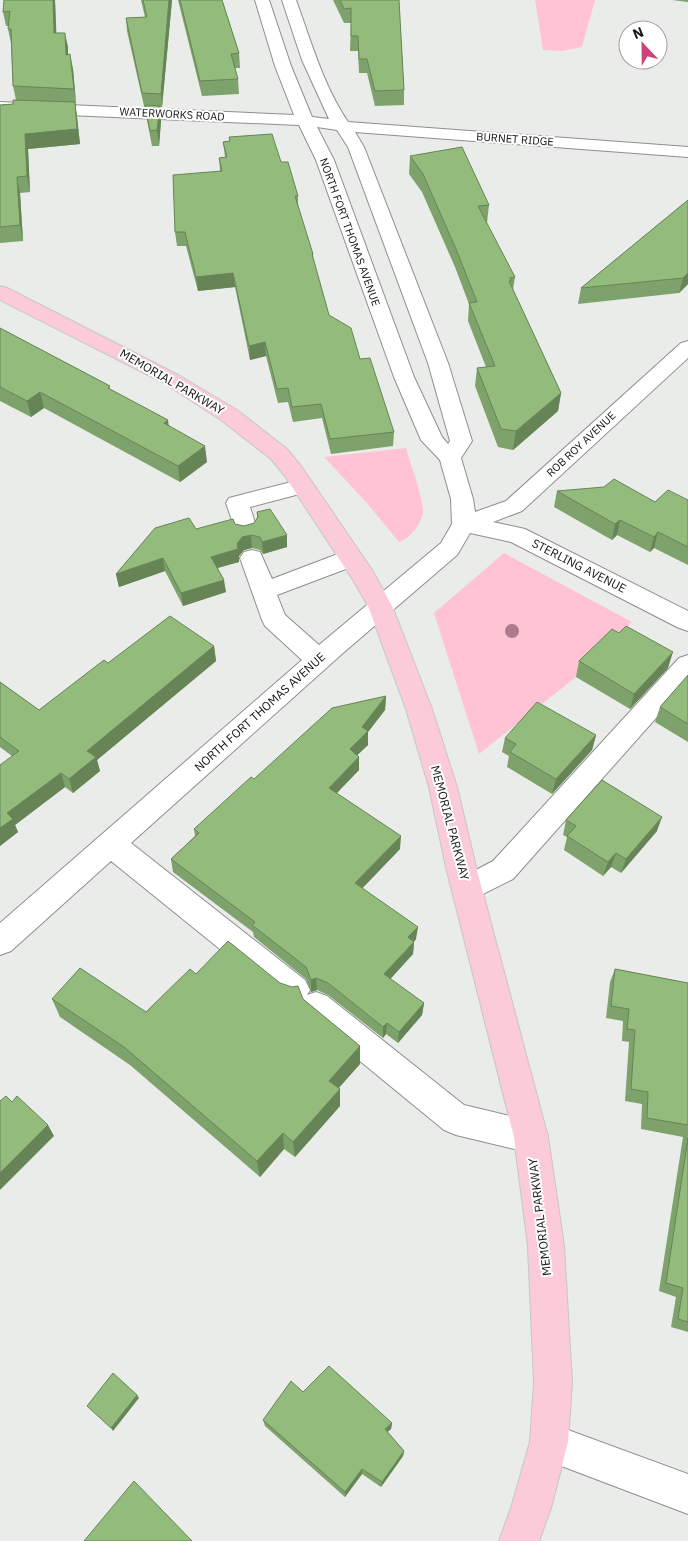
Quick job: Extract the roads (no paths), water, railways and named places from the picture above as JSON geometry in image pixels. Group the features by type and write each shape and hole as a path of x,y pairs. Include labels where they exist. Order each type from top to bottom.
{"main road":[{"name":"MEMORIAL PARKWAY","path":"0,292 150,367 202,397 247,427 279,454 303,486 351,558 380,606 419,709 443,787 467,889 531,1137 546,1246 553,1383 549,1442 520,1541"}],"street":[{"name":"NORTH FORT THOMAS AVENUE","path":"0,942 380,606 414,580 448,549 464,524 462,499 450,458 432,440 404,377 325,160 305,121 283,66 262,0"},
{"path":"289,0 333,112 356,147 447,391 461,441 450,458"},
{"name":"WATERWORKS ROAD","path":"0,107 290,119 343,126"},
{"name":"BURNET RIDGE","path":"343,126 688,152"},
{"name":"ROB ROY AVENUE","path":"464,524 514,506 688,348"},
{"path":"245,529 237,504 303,486"},
{"name":"STERLING AVENUE","path":"464,524 517,535 688,622"},
{"path":"252,558 274,620 319,660"},
{"path":"264,591 351,558"},
{"path":"467,889 503,870 688,664"},
{"path":"111,844 456,1118 531,1137"},
{"path":"549,1442 688,1494"}]}
